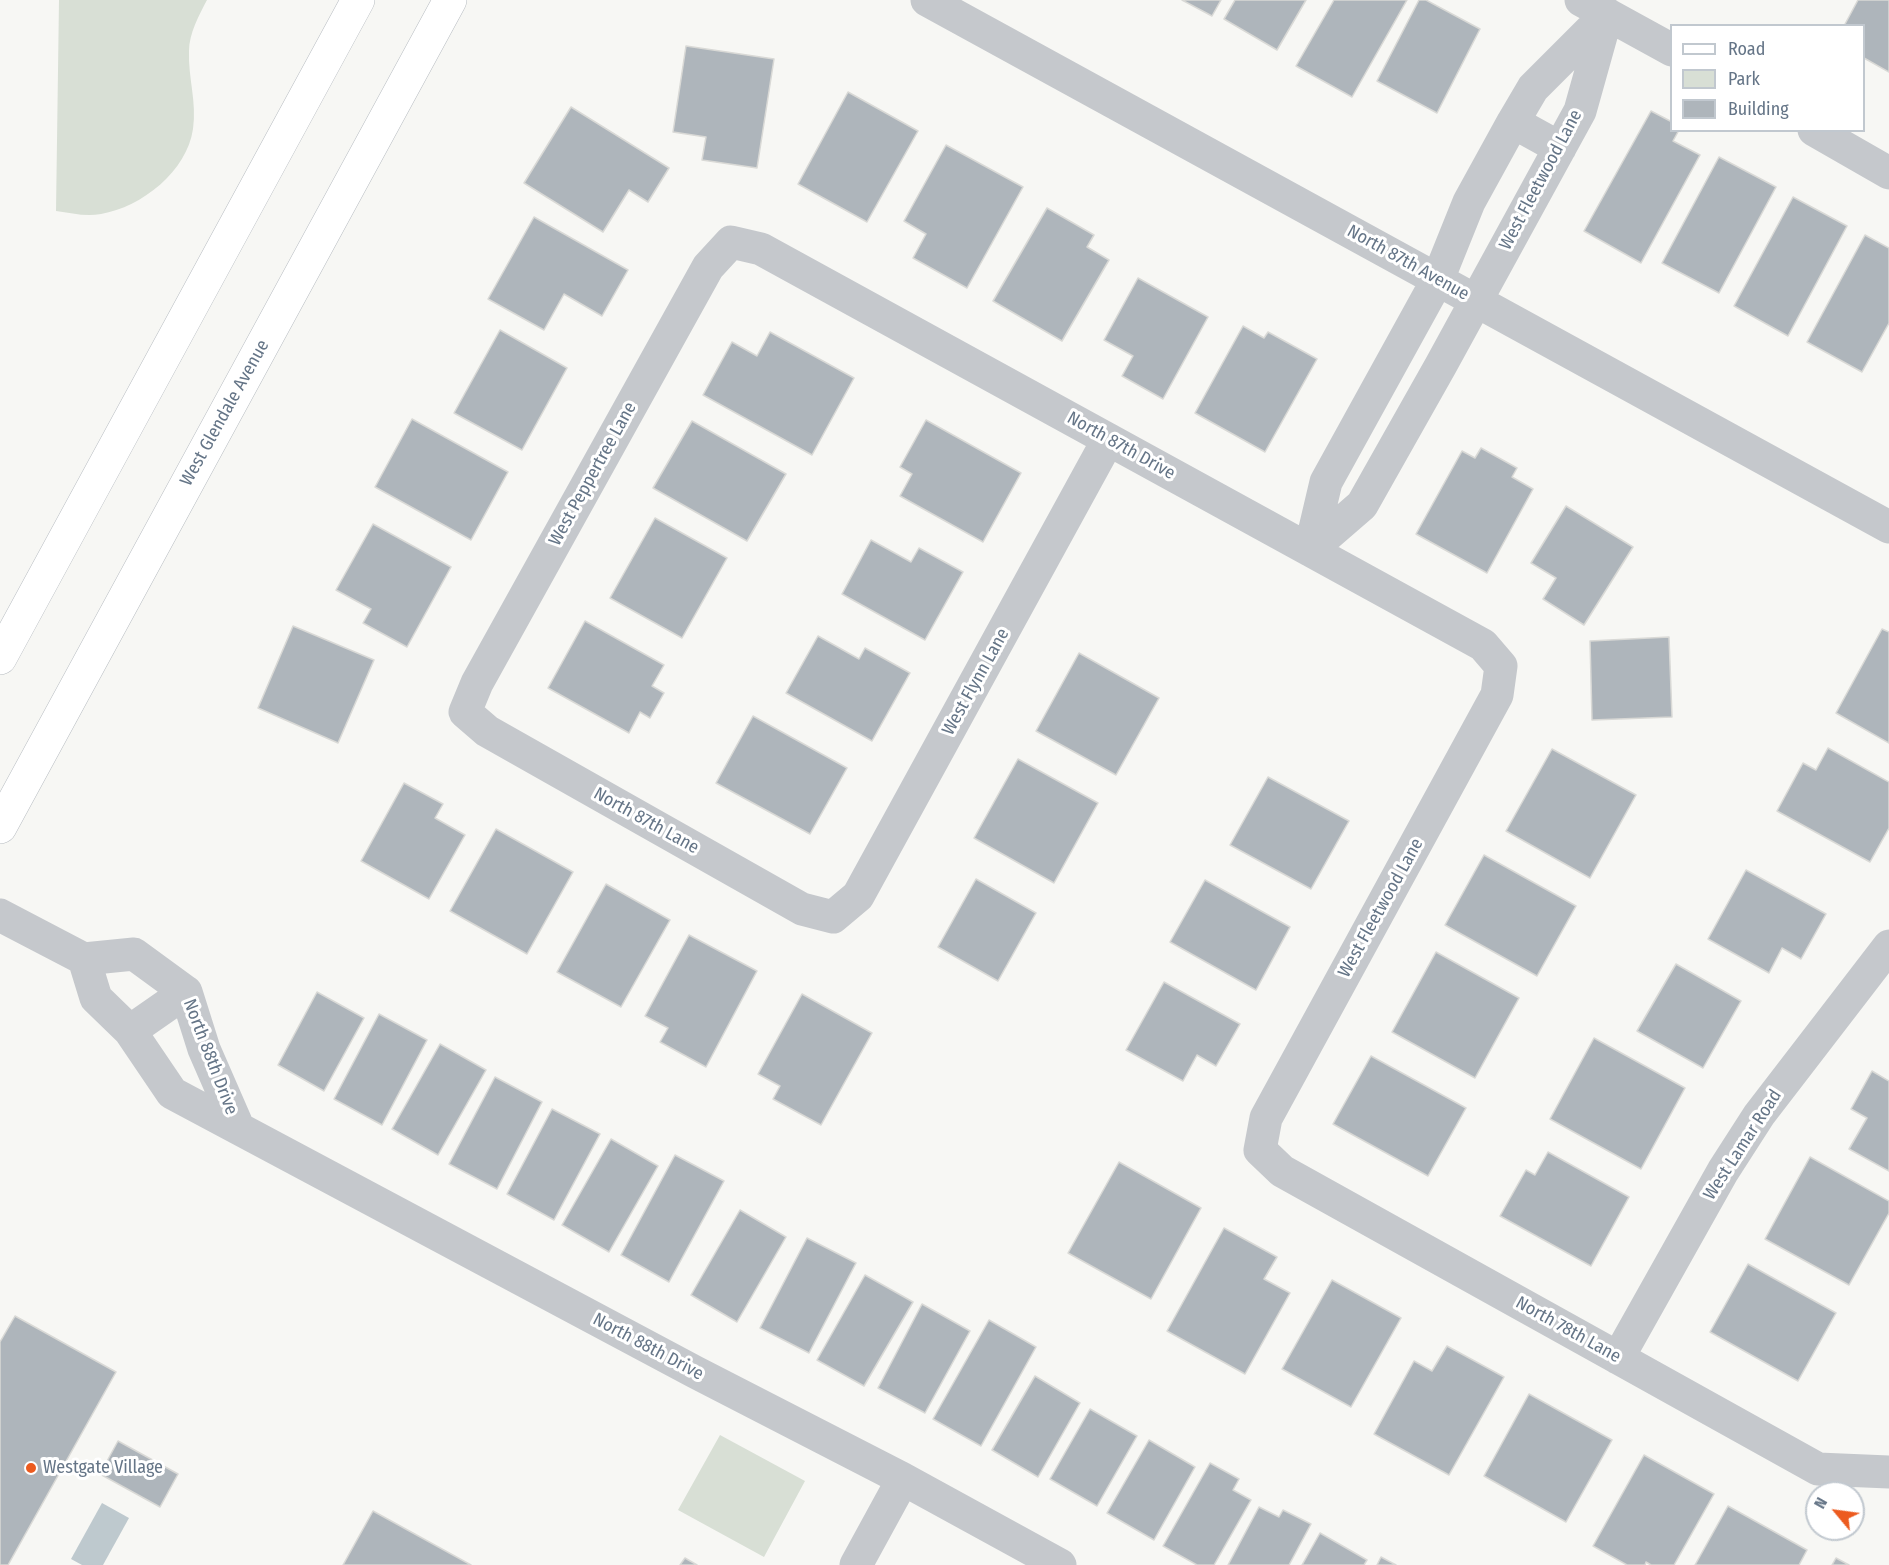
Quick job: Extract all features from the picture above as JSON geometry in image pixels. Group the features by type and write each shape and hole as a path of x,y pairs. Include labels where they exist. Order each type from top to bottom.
{"main road":[{"path":"0,658 358,0"},
{"name":"West Glendale Avenue","path":"0,826 450,0"}],"street":[{"name":"North 87th Avenue","path":"927,0 1889,526"},
{"path":"1310,550 1326,482 1438,279 1469,202 1533,88 1594,7 1670,49"},
{"name":"West Fleetwood Lane","path":"1310,550 1362,505 1580,111 1594,7"},
{"path":"1513,122 1560,148"},
{"path":"1817,132 1889,173"},
{"name":"North 87th Drive","path":"731,242 761,249 1483,645 1502,666"},
{"name":"West Peppertree Lane","path":"465,712 477,683 708,267 731,242"},
{"name":"West Flynn Lane","path":"833,917 858,896 1108,440"},
{"name":"West Fleetwood Lane","path":"1260,1150 1266,1118 1497,695 1502,666"},
{"name":"North 87th Lane","path":"465,712 487,731 802,909 833,917"},
{"path":"0,915 84,959"},
{"name":"West Lamar Road","path":"1618,1358 1718,1181 1759,1115 1889,946"},
{"name":"North 88th Drive","path":"238,1127 204,1049 186,993 134,954 84,959 96,998 130,1031 172,1093 684,1367 903,1479 1060,1565"},
{"path":"130,1031 186,993"},
{"name":"North 78th Lane","path":"1260,1150 1282,1171 1818,1469 1889,1472"},
{"path":"856,1565 903,1479"}],"green space":[{"path":"59,0 207,0 195,25 189,45 194,119 189,144 182,159 172,173 147,195 132,204 101,214 84,215 56,211"},
{"path":"720,1435 805,1481 764,1557 678,1510"}],"shaded area":[{"path":"102,1503 129,1518 103,1565 82,1565 71,1559"}],"building":[{"path":"1182,0 1221,0 1212,16"},
{"path":"1235,0 1306,0 1277,50 1224,19"},
{"path":"1334,0 1407,0 1352,97 1296,66"},
{"path":"1419,0 1426,0 1480,29 1437,113 1377,81"},
{"path":"1858,0 1889,0 1889,72 1865,59 1865,24 1845,24"},
{"path":"686,46 774,59 757,168 702,160 706,137 673,132"},
{"path":"848,92 918,131 867,222 798,184"},
{"path":"571,107 669,168 648,202 629,190 603,232 524,183"},
{"path":"1651,111 1670,121 1670,132 1678,132 1673,141 1700,155 1641,263 1584,231"},
{"path":"946,145 1023,187 967,288 913,258 926,234 904,221"},
{"path":"1719,157 1776,187 1719,293 1662,263"},
{"path":"1793,197 1847,226 1788,336 1734,306"},
{"path":"1047,208 1094,235 1087,247 1109,260 1062,341 993,301"},
{"path":"534,217 628,270 602,316 564,294 544,330 488,299"},
{"path":"1865,235 1889,248 1889,323 1862,372 1807,342"},
{"path":"1138,278 1208,317 1163,399 1122,376 1133,356 1104,340"},
{"path":"1243,326 1264,338 1268,332 1317,359 1265,452 1195,413"},
{"path":"500,330 567,368 522,450 454,413"},
{"path":"770,332 854,378 812,455 703,395 732,342 757,356"},
{"path":"412,419 508,472 471,540 375,487"},
{"path":"926,420 1021,473 983,542 900,496 912,474 900,467"},
{"path":"692,421 786,474 747,541 653,488"},
{"path":"1481,448 1517,468 1512,477 1533,489 1487,573 1416,534 1462,451 1475,458"},
{"path":"1566,506 1633,547 1584,625 1543,599 1556,578 1531,563"},
{"path":"655,518 727,558 682,638 610,598"},
{"path":"373,524 451,567 407,647 363,623 371,609 336,590"},
{"path":"871,540 911,562 919,548 963,572 925,640 842,594"},
{"path":"585,621 664,665 652,686 664,693 650,718 640,712 629,733 548,688"},
{"path":"293,626 374,660 338,743 258,708"},
{"path":"1882,629 1889,632 1889,743 1836,713"},
{"path":"818,636 859,659 865,648 910,673 872,741 786,693"},
{"path":"1669,637 1672,717 1592,720 1590,641"},
{"path":"1079,653 1159,698 1116,775 1036,731"},
{"path":"753,716 847,768 810,834 716,783"},
{"path":"1828,748 1889,782 1889,828 1870,862 1777,811 1803,763 1816,770"},
{"path":"1552,749 1636,795 1590,878 1506,831"},
{"path":"1018,759 1098,803 1054,883 974,838"},
{"path":"1268,777 1349,821 1311,889 1230,845"},
{"path":"404,783 443,804 435,818 465,835 429,899 361,861"},
{"path":"496,829 573,872 527,954 450,911"},
{"path":"1484,855 1576,906 1537,976 1445,925"},
{"path":"1746,870 1826,914 1801,959 1782,948 1769,973 1708,939"},
{"path":"976,879 1036,913 998,981 938,947"},
{"path":"1205,880 1290,927 1256,990 1170,942"},
{"path":"606,884 670,920 621,1007 557,972"},
{"path":"689,935 757,971 706,1067 660,1042 668,1028 645,1016"},
{"path":"1436,952 1519,998 1475,1078 1392,1032"},
{"path":"1676,964 1741,1001 1703,1068 1637,1031"},
{"path":"1164,982 1240,1024 1216,1066 1197,1055 1183,1081 1126,1050"},
{"path":"317,992 364,1018 324,1091 278,1065"},
{"path":"802,994 872,1033 821,1125 773,1099 780,1086 758,1074"},
{"path":"379,1014 427,1040 382,1125 334,1099"},
{"path":"1594,1038 1685,1088 1641,1169 1550,1119"},
{"path":"440,1044 486,1070 438,1155 392,1129"},
{"path":"1371,1056 1466,1108 1428,1176 1333,1124"},
{"path":"1872,1071 1889,1081 1889,1171 1849,1149 1867,1118 1851,1109"},
{"path":"495,1077 542,1102 497,1189 449,1164"},
{"path":"552,1109 600,1134 554,1220 507,1194"},
{"path":"611,1139 658,1166 609,1252 562,1225"},
{"path":"1548,1152 1629,1197 1591,1266 1500,1216 1526,1170 1535,1175"},
{"path":"675,1155 724,1181 669,1282 621,1255"},
{"path":"1810,1157 1889,1201 1889,1213 1849,1285 1765,1239"},
{"path":"1119,1162 1201,1208 1151,1299 1068,1253"},
{"path":"740,1210 786,1237 737,1322 691,1295"},
{"path":"1224,1228 1277,1257 1264,1279 1290,1293 1245,1374 1167,1331"},
{"path":"807,1238 856,1263 809,1353 760,1328"},
{"path":"1748,1264 1836,1313 1798,1381 1710,1332"},
{"path":"865,1275 913,1302 864,1386 817,1360"},
{"path":"1332,1280 1401,1318 1351,1407 1282,1369"},
{"path":"922,1304 970,1331 925,1413 878,1388"},
{"name":"Westgate Village","path":"15,1316 116,1372 8,1565 0,1565 0,1342"},
{"path":"989,1320 1036,1347 981,1446 933,1419"},
{"path":"1447,1346 1504,1377 1449,1475 1374,1434 1414,1361 1432,1371"},
{"path":"1035,1376 1080,1403 1038,1477 992,1450"},
{"path":"1529,1394 1612,1440 1566,1522 1484,1476"},
{"path":"1090,1409 1137,1436 1097,1506 1050,1479"},
{"path":"1149,1440 1195,1467 1154,1540 1107,1513"},
{"path":"118,1441 178,1474 160,1507 100,1474"},
{"path":"1644,1455 1714,1494 1674,1565 1651,1565 1646,1562 1645,1565 1627,1565 1593,1546"},
{"path":"1210,1463 1239,1479 1233,1490 1251,1500 1214,1565 1197,1565 1163,1546"},
{"path":"1728,1506 1807,1550 1799,1565 1695,1565"},
{"path":"1259,1507 1279,1517 1283,1510 1311,1524 1289,1565 1228,1565"},
{"path":"373,1511 471,1565 343,1565"},
{"path":"1320,1533 1367,1560 1364,1565 1302,1565"},
{"path":"1381,1557 1396,1565 1377,1565"},
{"path":"685,1558 697,1565 680,1565"},
{"path":"1836,1558 1849,1565 1832,1565"}],"place":[{"name":"Westgate Village","path":"31,1468"}]}
